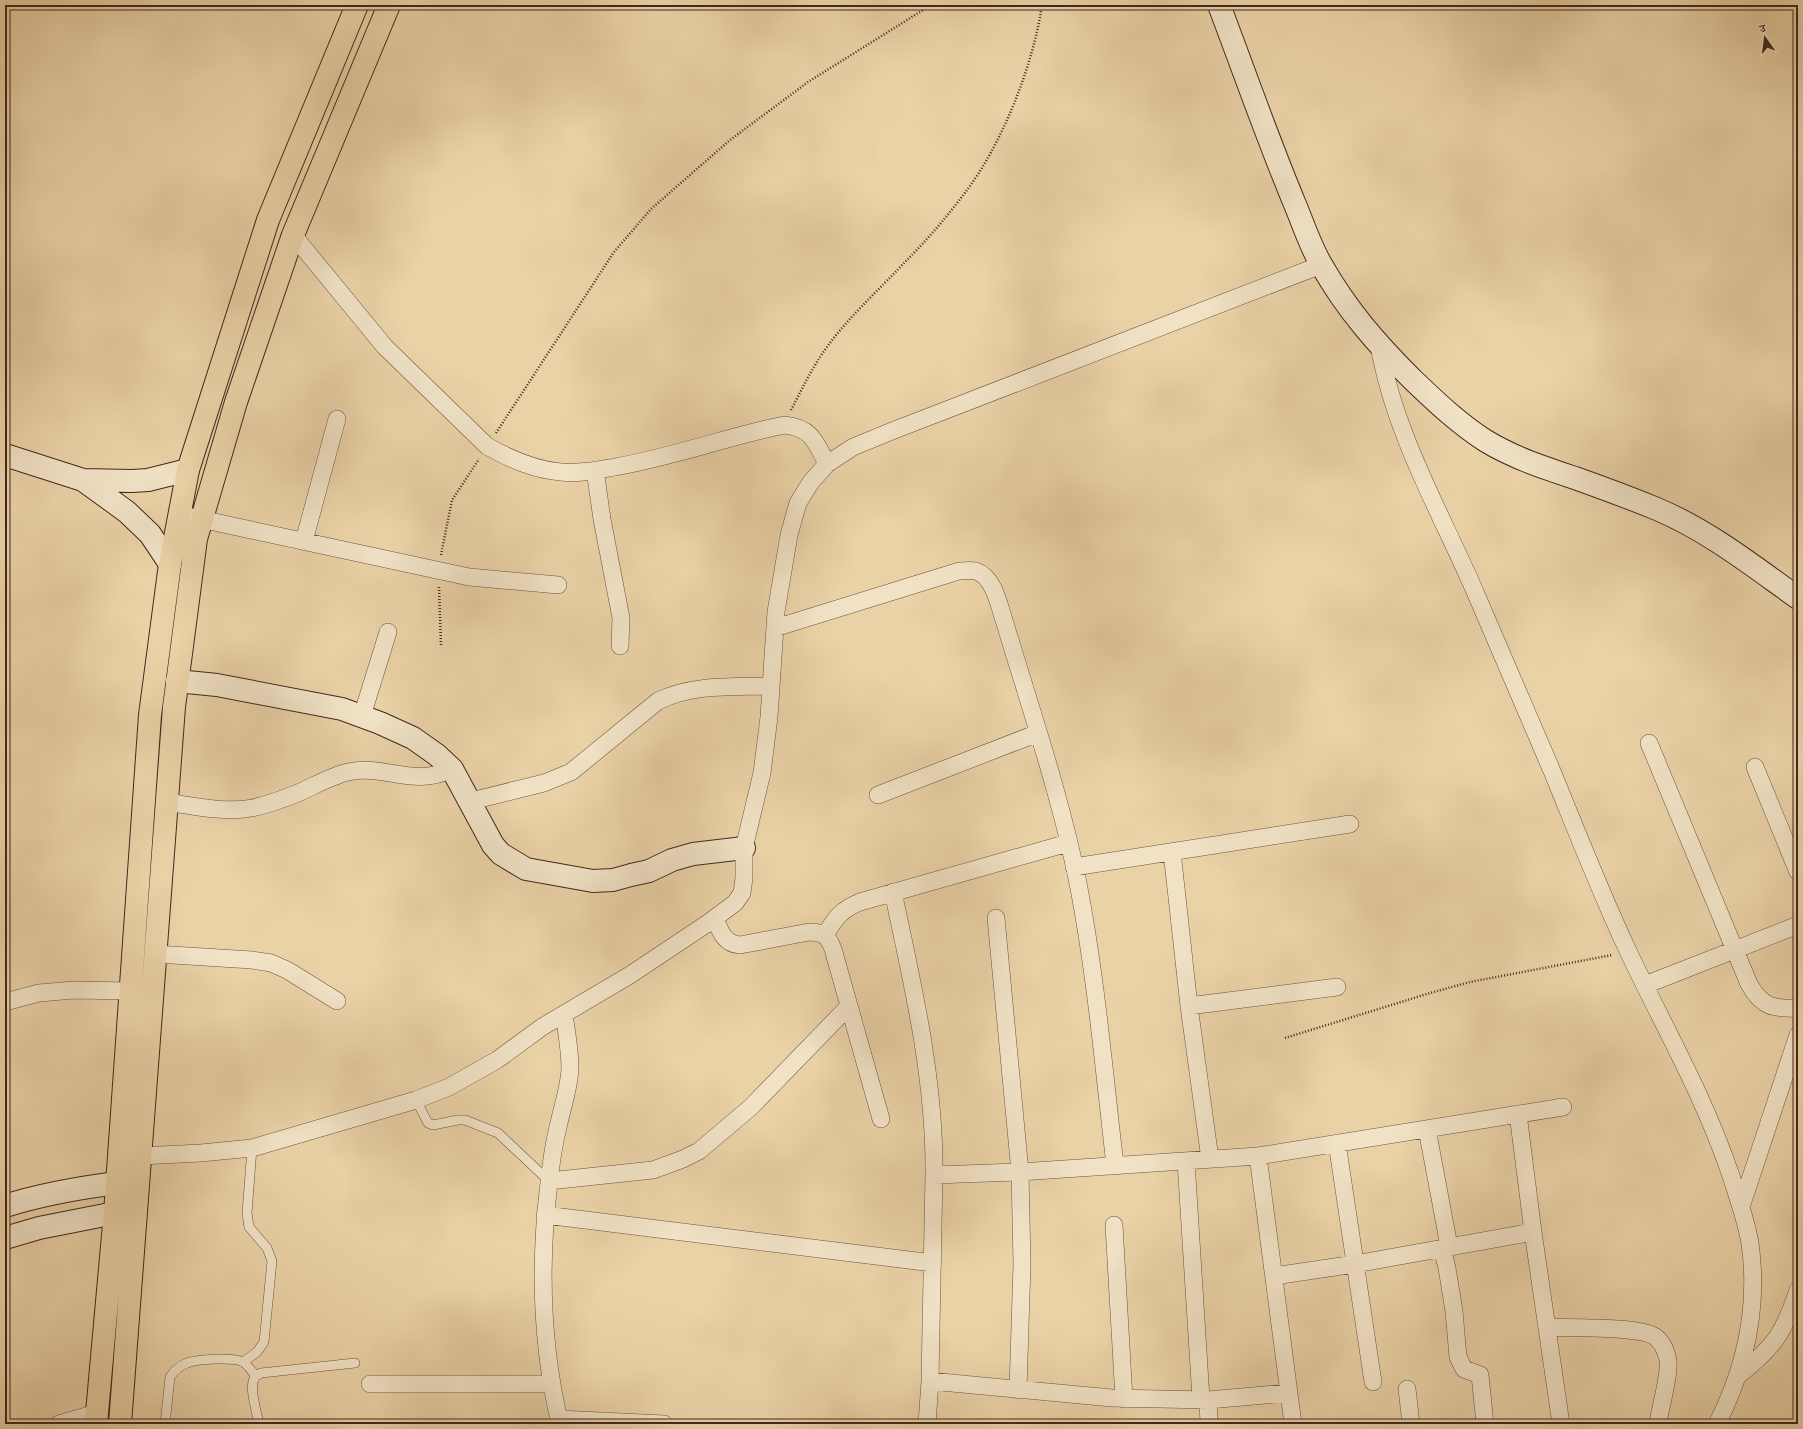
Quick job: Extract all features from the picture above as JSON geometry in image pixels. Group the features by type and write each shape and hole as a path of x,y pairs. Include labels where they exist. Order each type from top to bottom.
{"main road":[{"path":"96,1418 115,1213 150,715 170,564 179,515 188,470 268,220 356,5"},
{"path":"120,1424 167,802 178,681 196,539 236,402 294,234 389,5"}],"street":[{"path":"1219,5 1281,170 1321,265 1358,322 1379,345 1434,400 1459,422 1486,441 1538,466 1632,499 1690,526 1723,545 1798,598"},
{"path":"294,234 385,347 487,446 504,456 527,466 561,473 635,464 784,425 797,426 808,433 817,444 827,464"},
{"path":"141,1156 201,1153 252,1148 416,1100 450,1087 497,1060 542,1027 630,975 735,903 742,893 744,878 744,848 762,773 769,717 775,628 789,535 798,503 811,482 827,464 853,447 892,431 1321,265"},
{"path":"1379,345 1387,384 1404,433 1474,589 1628,952 1708,1115 1741,1207 1750,1242 1752,1304 1747,1339 1739,1375 1717,1424"},
{"path":"304,541 337,419"},
{"path":"5,456 83,480 148,480 188,470"},
{"path":"595,470 602,519 621,618 620,646"},
{"path":"83,480 127,512 150,534 170,564"},
{"path":"179,515 202,518 469,577 558,584"},
{"path":"775,628 959,571 976,572 983,575 994,592 1007,628 1038,733 1074,867 1085,921 1115,1165"},
{"path":"362,716 388,632"},
{"path":"178,681 217,685 298,699 342,709 413,738 438,755 452,769 471,801 493,844 501,854 526,869 593,880 613,880 649,871 672,860 693,854 713,850 744,848"},
{"path":"471,801 544,783 571,772 658,701 671,695 705,688 771,686"},
{"path":"878,795 1038,733"},
{"path":"1649,743 1749,984 1760,1000 1772,1007 1798,1008"},
{"path":"1755,768 1798,872"},
{"path":"167,802 218,809 251,808 297,793 348,772 374,771 407,777 426,777 442,774 452,769"},
{"path":"1074,867 1350,824"},
{"path":"825,935 834,920 846,909 860,902 1068,843"},
{"path":"1172,852 1189,1006 1210,1159"},
{"path":"893,892 918,1010 932,1104 934,1175 933,1263 930,1381 927,1424"},
{"path":"715,918 723,936 733,944 740,945 809,932 818,932 825,935 830,941 881,1119"},
{"path":"996,918 1020,1172 1022,1264 1018,1390"},
{"path":"1645,984 1798,925"},
{"path":"156,954 252,960 271,963 287,970 337,1001"},
{"path":"1189,1006 1337,987"},
{"path":"5,1002 39,993 74,990 130,991"},
{"path":"549,1181 653,1170 684,1159 699,1151 752,1107 849,1006"},
{"path":"564,1015 569,1046 570,1070 549,1181 545,1215 542,1272 543,1310 550,1384 559,1422 664,1424"},
{"path":"1741,1207 1798,1035"},
{"path":"934,1175 1020,1172 1258,1156 1563,1107"},
{"path":"1518,1114 1533,1232 1561,1424"},
{"path":"1427,1128 1446,1247 1447,1268 1454,1311 1458,1357 1464,1369 1480,1374 1485,1424"},
{"path":"1338,1143 1373,1382"},
{"path":"1258,1156 1293,1424"},
{"path":"1186,1161 1205,1399 1209,1424"},
{"path":"5,1206 30,1198 66,1190 117,1183"},
{"path":"5,1238 39,1228 115,1213"},
{"path":"545,1215 933,1263"},
{"path":"1114,1225 1124,1399"},
{"path":"1274,1276 1355,1264 1533,1232"},
{"path":"1739,1375 1762,1356 1775,1342 1792,1309 1798,1290"},
{"path":"1547,1327 1629,1330 1644,1332 1654,1336 1662,1344 1668,1361 1658,1424"},
{"path":"930,1381 1124,1399 1205,1399 1288,1392"},
{"path":"370,1384 550,1384"},
{"path":"1407,1389 1411,1424"},
{"path":"59,1424 96,1418"}],"lane":[{"path":"416,1100 428,1123 433,1125 465,1120 498,1133 549,1181"},
{"path":"243,1362 257,1352 264,1342 272,1261 267,1248 249,1227 247,1213 252,1148"},
{"path":"165,1424 170,1377 186,1363 232,1359 243,1362 256,1376"},
{"path":"259,1424 252,1389 253,1380 256,1376 261,1373 355,1363"}],"path":[{"path":"442,645 438,570 452,500 614,252 651,209 730,140 808,82 931,5"},
{"path":"784,425 807,378 822,354 862,306 906,262 965,193 988,158 1006,121 1029,64 1042,5"},
{"path":"1285,1038 1470,982 1628,952"}]}
